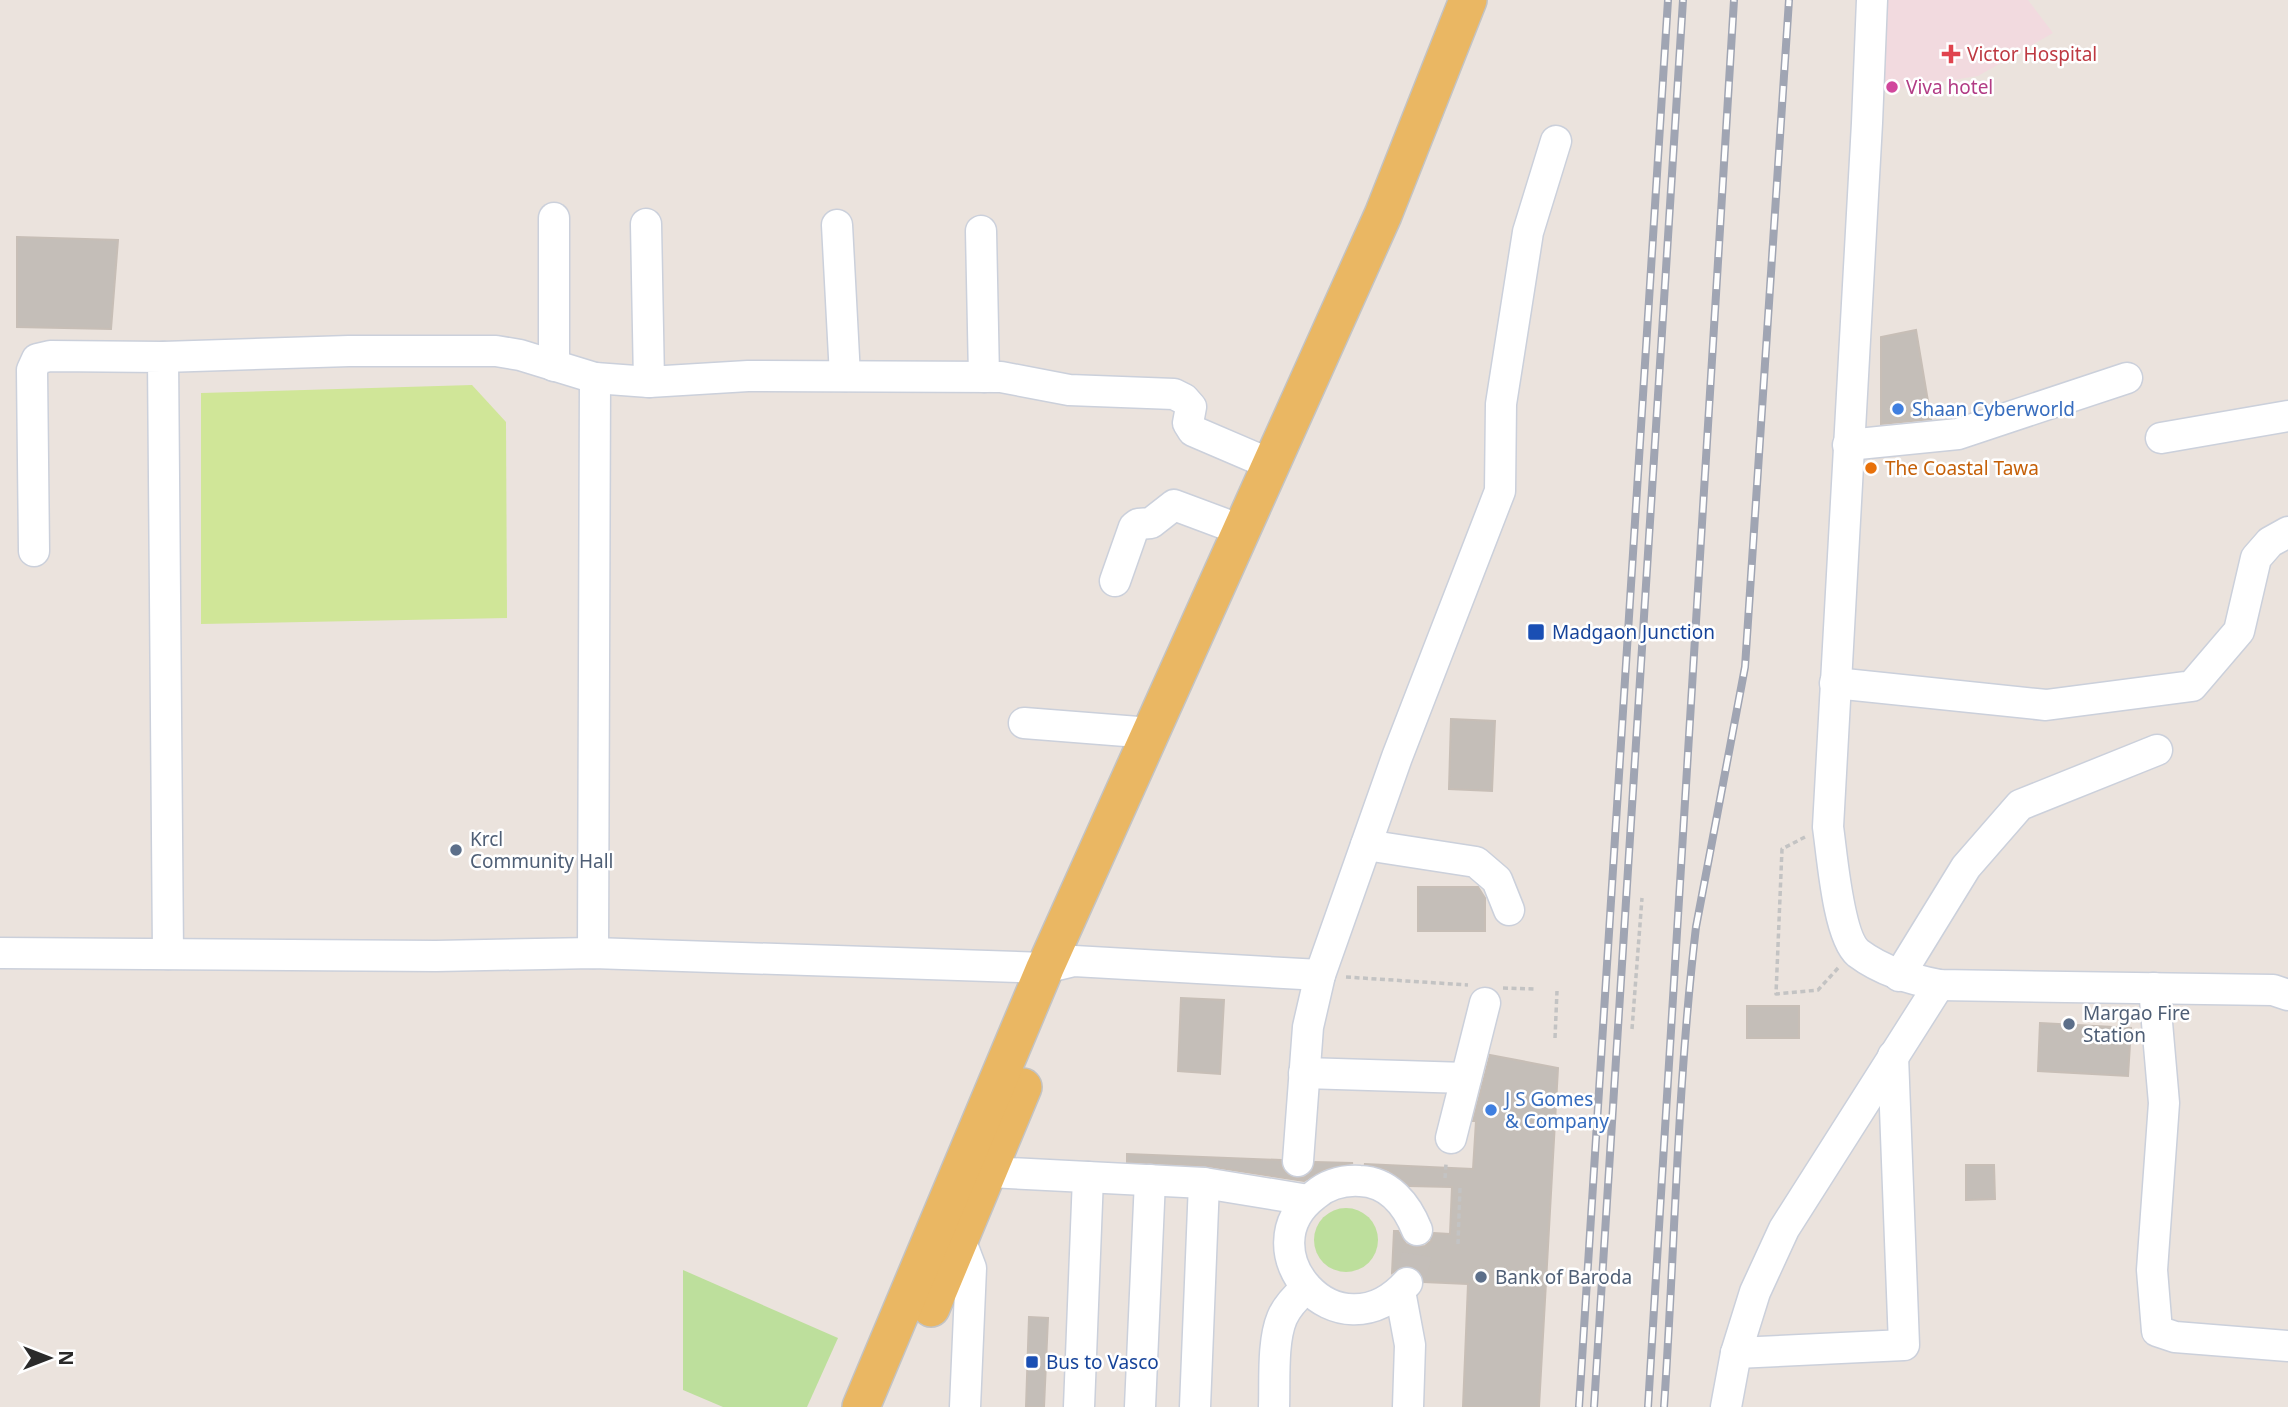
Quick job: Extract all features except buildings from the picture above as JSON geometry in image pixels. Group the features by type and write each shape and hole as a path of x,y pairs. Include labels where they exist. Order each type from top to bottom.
{"main road":[{"path":"1101,873 1152,733 1383,215 1468,0"},
{"path":"861,1407 977,1168 1060,964 1338,360 1492,0"},
{"path":"888,1407 960,1239 977,1168"}],"street":[{"path":"1872,0 1828,827 1841,920 1856,951 1899,976 1939,985 2273,990 2288,995"},
{"path":"1408,1407 1410,1345 1403,1287 1383,1303 1363,1310 1342,1309 1322,1301 1306,1288 1295,1272 1290,1253 1301,1180 1308,1027 1320,975 1397,757 1500,491 1502,404 1528,232 1556,141"},
{"path":"554,218 554,366"},
{"path":"646,224 649,382"},
{"path":"837,225 845,376"},
{"path":"981,231 984,376"},
{"path":"34,551 32,370 37,359 50,356 163,357 349,351 496,351 520,355 595,378 649,382 748,376 1001,376 1069,390 1174,394 1184,399 1191,407 1188,423 1193,431 1270,464"},
{"path":"163,357 168,954"},
{"path":"593,953 595,378"},
{"path":"1848,445 1958,433 2127,378"},
{"path":"2161,438 2288,416"},
{"path":"1115,581 1134,527 1150,523 1174,505 1241,530"},
{"path":"1835,683 2046,705 2192,685 2239,631 2256,558 2270,542 2288,531"},
{"path":"1024,723 1152,733"},
{"path":"1899,976 1966,867 2020,805 2157,750"},
{"path":"1366,845 1476,862 1497,880 1509,910"},
{"path":"0,953 436,956 593,953 1060,964 1320,975"},
{"path":"1726,1407 1736,1353 1755,1292 1784,1229 1939,985"},
{"path":"2154,988 2164,1103 2152,1270 2157,1331 2175,1337 2288,1346"},
{"path":"1449,1151 1485,1003"},
{"path":"1736,1353 1904,1345 1893,1056"},
{"path":"1304,1073 1466,1079"},
{"path":"977,1168 1150,1180 1301,1180 1324,1187 1343,1181 1363,1181 1382,1186 1398,1198 1410,1213 1417,1230"},
{"path":"1079,1407 1088,1177"},
{"path":"1140,1407 1150,1180"},
{"path":"1195,1407 1204,1182"},
{"path":"960,1239 971,1268 965,1407"},
{"path":"1274,1407 1278,1333 1282,1317 1292,1301 1306,1288"}],"path":[{"path":"1828,827 1782,849 1776,994 1818,990 1856,951"},
{"path":"1632,1029 1642,898"},
{"path":"1320,975 1461,985"},
{"path":"1555,1038 1557,991"},
{"path":"1445,1178 1449,1151"},
{"path":"1458,1244 1460,1188"}],"shaded area":[{"name":"Victor Hospital","path":"1888,0 2028,0 2053,33 1978,76 1884,91"}],"green space":[{"path":"472,385 506,422 507,618 201,624 201,393"},
{"path":"1340,1208 1352,1208 1369,1217 1376,1228 1376,1252 1369,1263 1352,1272 1340,1272 1328,1267 1319,1258 1314,1246 1314,1234 1319,1222 1328,1213"},
{"path":"683,1270 838,1338 807,1407 723,1407 683,1390"}],"tunnel":[{"path":"1407,1283 1416,1257 1417,1230"}],"railway":[{"path":"1579,1407 1668,0"},
{"path":"1594,1407 1683,0"},
{"path":"1648,1407 1734,0"},
{"path":"1664,1407 1680,1107 1696,927 1745,667 1789,0"}],"place":[{"name":"Victor Hospital","path":"1951,54"},
{"name":"Viva hotel","path":"1892,87"},
{"name":"Shaan Cyberworld","path":"1898,409"},
{"name":"The Coastal Tawa","path":"1871,468"},
{"name":"Madgaon Junction","path":"1536,632"},
{"name":"Krcl Community Hall","path":"456,850"},
{"name":"Margao Fire Station","path":"2069,1024"},
{"name":"J S Gomes & Company","path":"1491,1110"},
{"name":"Bank of Baroda","path":"1481,1277"},
{"name":"Bus to Vasco","path":"1032,1362"}]}
